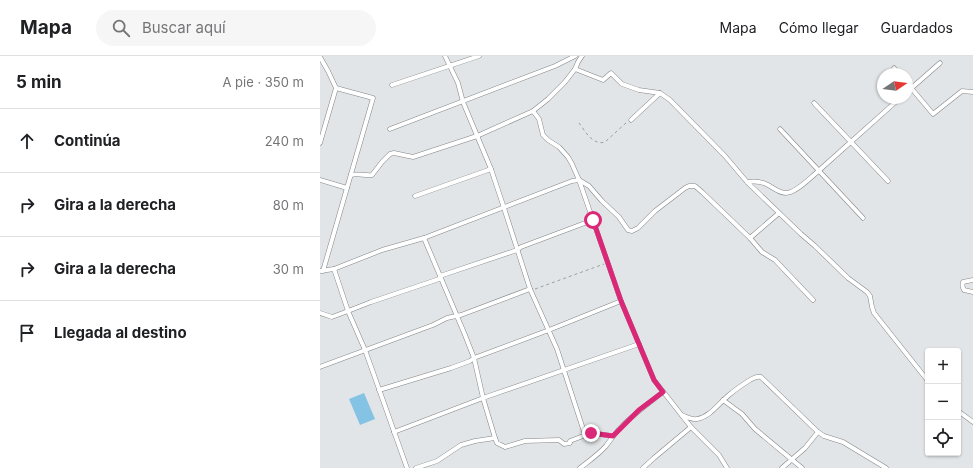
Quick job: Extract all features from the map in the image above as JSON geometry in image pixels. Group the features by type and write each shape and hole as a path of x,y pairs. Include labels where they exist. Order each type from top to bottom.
{"street":[{"path":"445,56 458,84 491,170 531,290 558,349 585,435"},
{"path":"392,85 479,56"},
{"path":"390,129 464,102 555,66 575,56"},
{"path":"350,175 372,175 390,154 394,153 413,157 477,136 533,111 565,82 575,69 582,56"},
{"path":"320,57 336,88 320,143"},
{"path":"913,86 940,63"},
{"path":"575,69 603,80 611,73 622,84 639,90 660,93 670,100 747,182 848,278 867,292 870,296 874,313 925,377"},
{"path":"336,88 373,98 321,271 334,269 382,250 424,238 572,181 579,180 589,186 602,202 619,218 628,230 632,231 638,228 656,211 685,188 695,186 750,238 762,252 775,260 813,300"},
{"path":"913,90 933,114 962,91 973,92"},
{"path":"631,120 660,93"},
{"path":"814,103 888,181"},
{"path":"747,182 760,182 780,193 787,193 803,184 893,104"},
{"path":"533,111 539,120 542,134 559,147 572,164 579,180 621,301 654,380 691,427 719,455 727,468"},
{"path":"780,129 863,218"},
{"path":"415,196 491,170"},
{"path":"320,180 347,188"},
{"path":"750,238 779,213"},
{"path":"320,313 332,317 439,279 440,276 517,250 521,247 593,220"},
{"path":"424,238 474,358 483,398 495,438 498,443 505,447 525,441 559,440 564,444 570,444 570,441 591,433 613,436"},
{"path":"334,269 348,311 365,350 407,468"},
{"path":"973,280 963,282 962,288 973,292"},
{"path":"320,367 433,325 447,318 457,316 531,290"},
{"path":"379,390 451,368 621,301"},
{"path":"394,432 483,398 639,344"},
{"path":"680,414 691,419 701,418 712,411 744,383 758,376 761,377 818,432 824,436 843,442 886,468"},
{"path":"580,468 595,456 639,410 663,392"},
{"path":"724,400 742,414 755,428 802,468"},
{"path":"961,413 973,422"},
{"path":"643,468 691,427"},
{"path":"782,468 805,448 818,432"},
{"path":"416,468 437,461 461,445 495,438"}],"path":[{"path":"578,123 592,140 597,143 602,143 631,120"},
{"path":"531,290 608,262"}],"shaded area":[{"path":"364,393 375,419 360,425 349,399"}],"route":[{"path":"591,433 613,436 639,410 663,392 654,380 621,301 593,220"}]}
